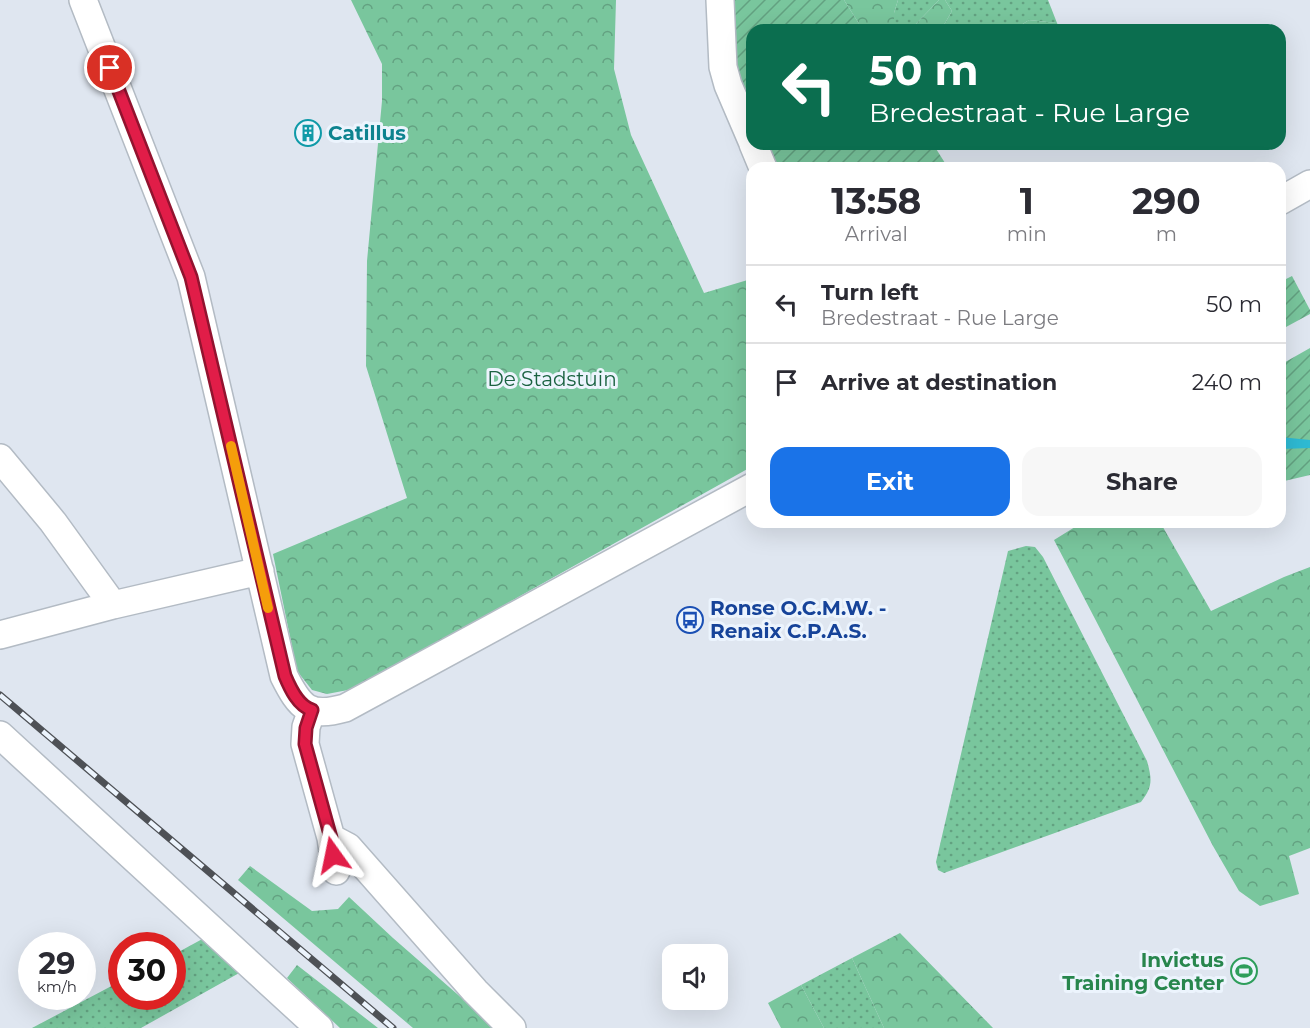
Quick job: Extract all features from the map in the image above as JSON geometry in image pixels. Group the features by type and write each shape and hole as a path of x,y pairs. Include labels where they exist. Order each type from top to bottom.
{"street":[{"path":"83,0 191,277 285,676 292,692 306,708 323,713 345,708 746,490"},
{"path":"720,0 723,67 746,128"},
{"path":"1286,198 1310,184"},
{"path":"0,458 53,522 113,604"},
{"path":"0,635 113,604 260,571"},
{"path":"312,710 306,728 305,744 331,838 336,871"},
{"path":"0,735 319,1028"},
{"path":"331,838 348,847 475,991 512,1028"}],"green space":[{"name":"De Stadstuin","path":"351,0 616,0 614,69 631,135 704,293 746,280 746,470 377,676 348,690 327,694 312,690 297,671 273,554 407,498 366,366 367,261 382,101 382,64"},
{"path":"730,0 844,0 859,24 746,24 746,96 736,72"},
{"path":"844,0 898,0 894,13 894,24 859,24"},
{"path":"898,0 939,0 916,24 894,24 894,13"},
{"path":"939,0 945,0 952,11 944,24 916,24"},
{"path":"945,0 1048,0 1057,23 1029,20 1023,24 944,24 952,11"},
{"path":"1029,20 1057,24 1023,24"},
{"path":"770,150 937,150 944,162 774,162"},
{"path":"1292,276 1310,314 1286,327 1286,279"},
{"path":"1310,348 1310,475 1286,481 1286,362"},
{"path":"1073,528 1163,528 1211,611 1310,567 1310,848 1289,856 1299,894 1260,906 1239,891 1213,846 1054,540"},
{"path":"1026,546 1035,547 1043,557 1147,761 1150,778 1148,792 1141,802 944,873 938,870 936,862 1008,551"},
{"path":"250,866 312,911 338,909 349,897 496,1028 413,1028 238,880"},
{"path":"900,933 993,1028 884,1028 852,958"},
{"path":"206,937 241,972 186,1003 186,948"},
{"path":"852,958 884,1028 824,1028 801,985"},
{"path":"297,965 378,1028 340,1028 287,978"},
{"path":"801,985 824,1028 781,1028 768,1003"},
{"path":"108,988 108,1010 173,1010 141,1028 32,1028 66,1010 96,1010 96,994"}],"water":[{"path":"1286,438 1310,440 1310,448 1286,449"}],"railway":[{"path":"0,695 393,1028"}],"slow traffic":[{"path":"231,446 268,608"}],"place":[{"name":"Catillus","path":"308,133"},
{"name":"Ronse O.C.M.W. - Renaix C.P.A.S.","path":"690,620"},
{"name":"Invictus Training Center","path":"1244,971"}],"route":[{"path":"110,68 191,277 285,676 292,692 306,708 312,710 306,728 305,744 331,838 333,855"}]}
